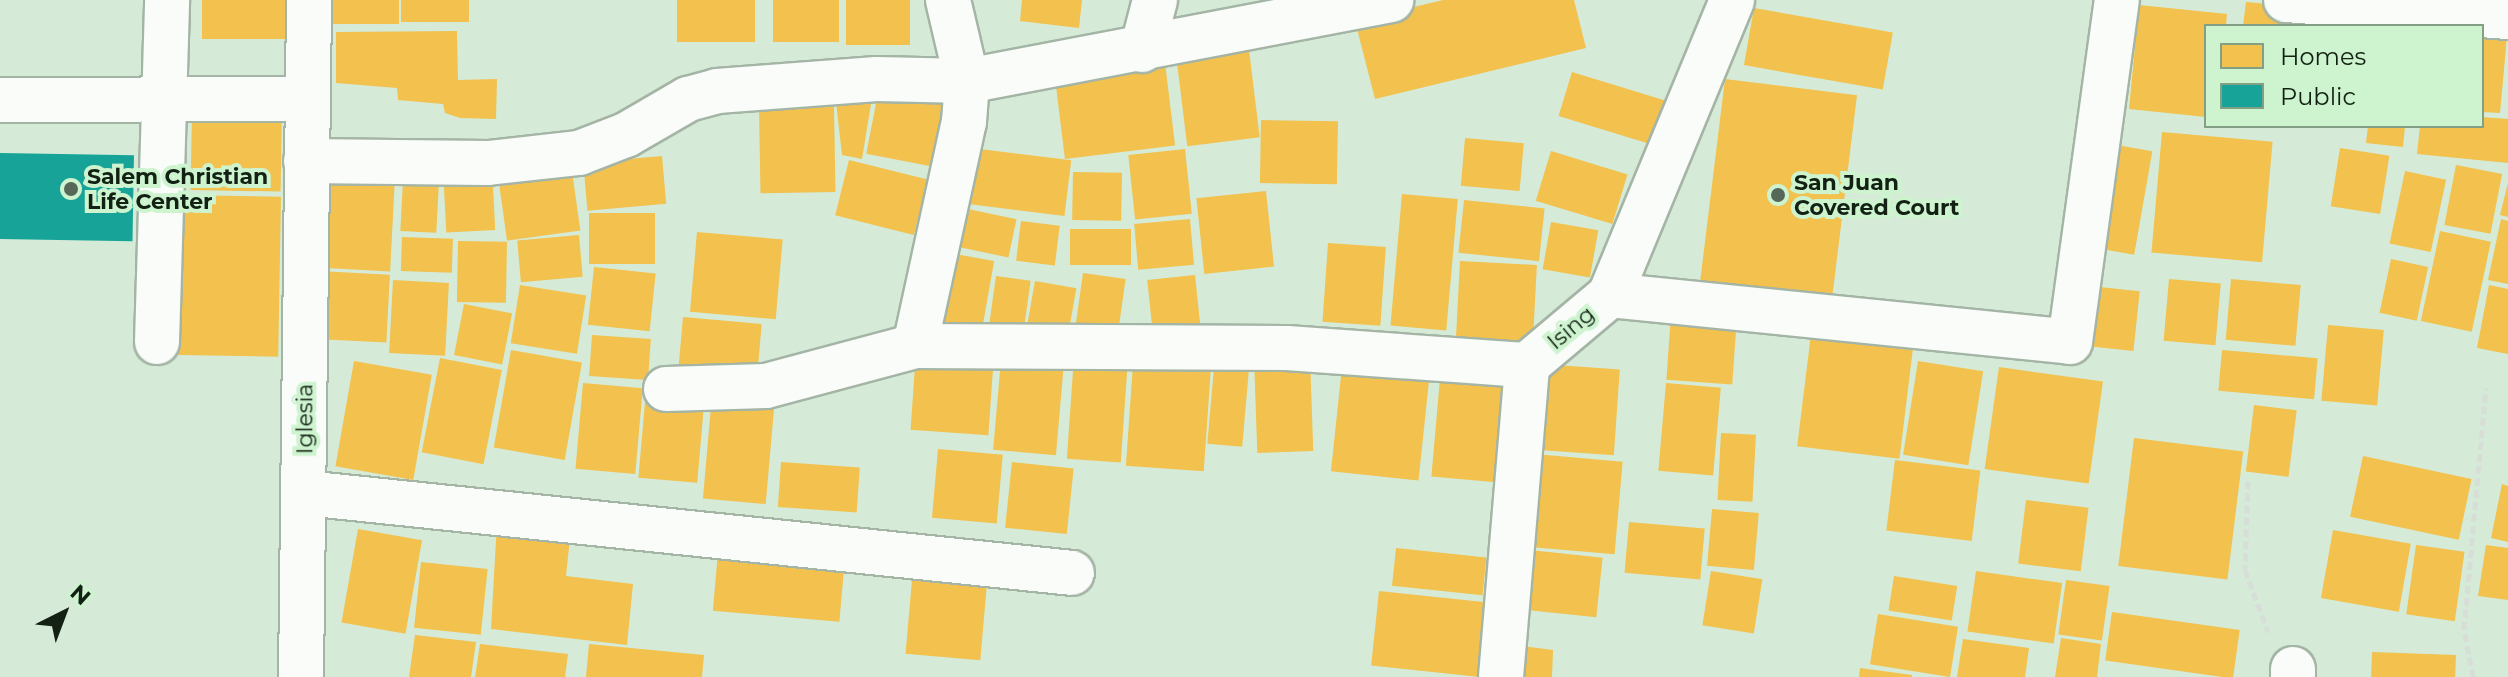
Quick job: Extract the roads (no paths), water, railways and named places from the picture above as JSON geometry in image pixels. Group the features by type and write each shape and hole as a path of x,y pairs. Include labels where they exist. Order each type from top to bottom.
{"street":[{"path":"157,342 167,0"},
{"name":"Iglesia","path":"301,677 309,0"},
{"path":"915,346 964,122 967,81 948,0"},
{"path":"1142,50 1155,0"},
{"path":"306,161 488,163 579,153 626,135 688,99 717,91 877,79 967,81 1391,0"},
{"name":"Ising","path":"1501,677 1527,365 1610,295 1732,0"},
{"path":"1610,295 2070,342 2117,0"},
{"path":"2286,0 2508,17"},
{"path":"0,100 306,99"},
{"path":"666,389 766,386 915,346 1287,348 1527,365"},
{"path":"305,493 1072,573"}],"place":[{"name":"Salem Christian Life Center","path":"71,189"},
{"name":"San Juan Covered Court","path":"1778,195"}]}
